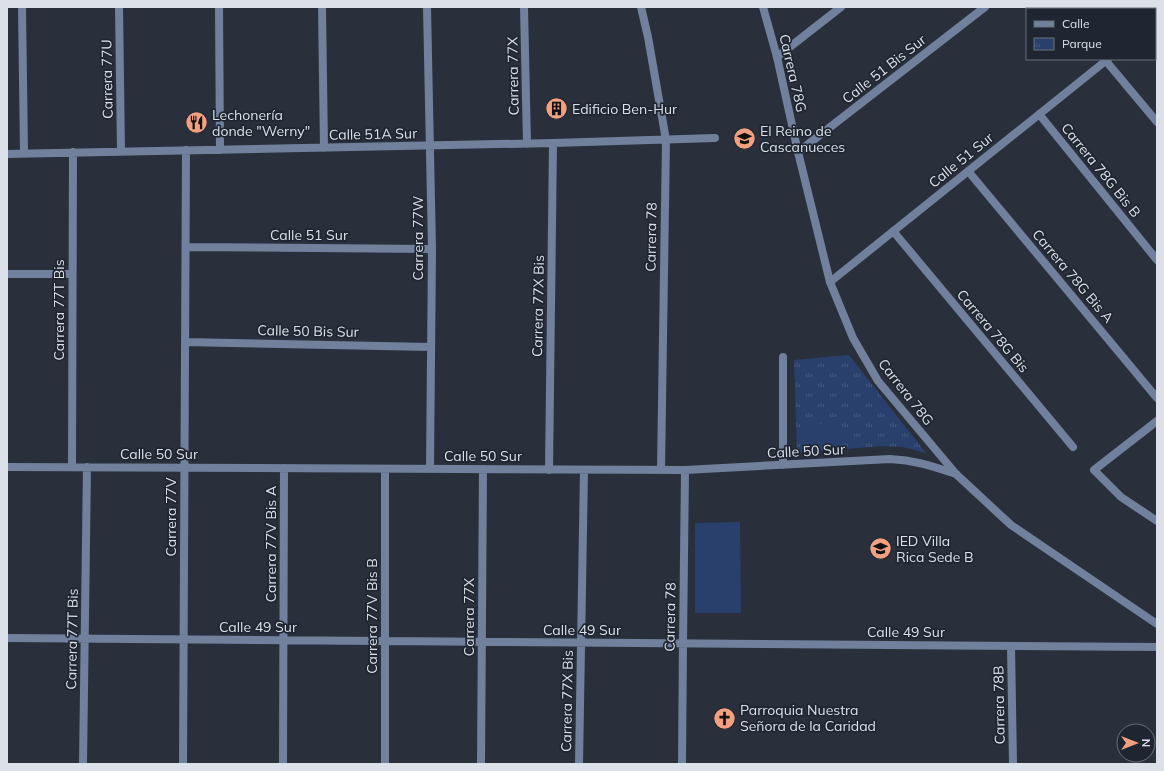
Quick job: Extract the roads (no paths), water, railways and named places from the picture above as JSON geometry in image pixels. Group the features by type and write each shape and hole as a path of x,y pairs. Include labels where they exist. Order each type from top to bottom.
{"street":[{"path":"22,7 24,153"},
{"name":"Carrera 77U","path":"119,7 121,151"},
{"path":"219,7 220,150"},
{"path":"322,7 324,148"},
{"name":"Carrera 77W","path":"427,7 432,249 430,469"},
{"name":"Carrera 77X","path":"524,7 527,144"},
{"name":"Carrera 78","path":"641,7 648,37 666,140 661,470"},
{"name":"Carrera 78G","path":"764,7 830,282 853,338 878,381 956,474 1011,525 1157,624"},
{"path":"776,57 841,7"},
{"name":"Calle 51 Bis Sur","path":"798,152 985,7"},
{"path":"1107,60 1157,122"},
{"name":"Calle 51 Sur","path":"830,282 1107,60"},
{"name":"Carrera 78G Bis B","path":"1039,114 1157,260"},
{"name":"Calle 51A Sur","path":"7,154 527,144 715,138"},
{"name":"Carrera 77X Bis","path":"549,470 553,143"},
{"name":"Carrera 77V","path":"183,764 186,150"},
{"name":"Carrera 77T Bis","path":"72,467 73,152"},
{"name":"Carrera 78G Bis A","path":"968,171 1157,398"},
{"name":"Carrera 78G Bis","path":"893,232 1073,447"},
{"name":"Calle 51 Sur","path":"186,247 432,249"},
{"path":"7,274 72,274"},
{"name":"Calle 50 Bis Sur","path":"185,342 431,347"},
{"path":"783,357 783,465"},
{"path":"1157,422 1094,470 1121,497 1157,521"},
{"name":"Calle 50 Sur","path":"7,466 685,470 906,459 956,474"},
{"name":"Carrera 77T Bis","path":"83,764 87,467"},
{"name":"Carrera 77V Bis A","path":"283,764 284,468"},
{"name":"Carrera 77V Bis B","path":"385,469 385,764"},
{"name":"Carrera 77X","path":"481,764 483,469"},
{"name":"Carrera 77X Bis","path":"579,764 584,470"},
{"name":"Carrera 78","path":"682,764 685,470"},
{"name":"Calle 49 Sur","path":"7,638 1157,647"},
{"name":"Carrera 78B","path":"1011,646 1013,764"}],"place":[{"name":"Edificio Ben-Hur","path":"556,109"},
{"name":"Lechonería donde \"Werny\"","path":"196,123"},
{"name":"El Reino de Cascanueces","path":"744,139"},
{"name":"IED Villa Rica Sede B","path":"880,549"},
{"name":"Parroquia Nuestra Señora de la Caridad","path":"724,718"}]}
